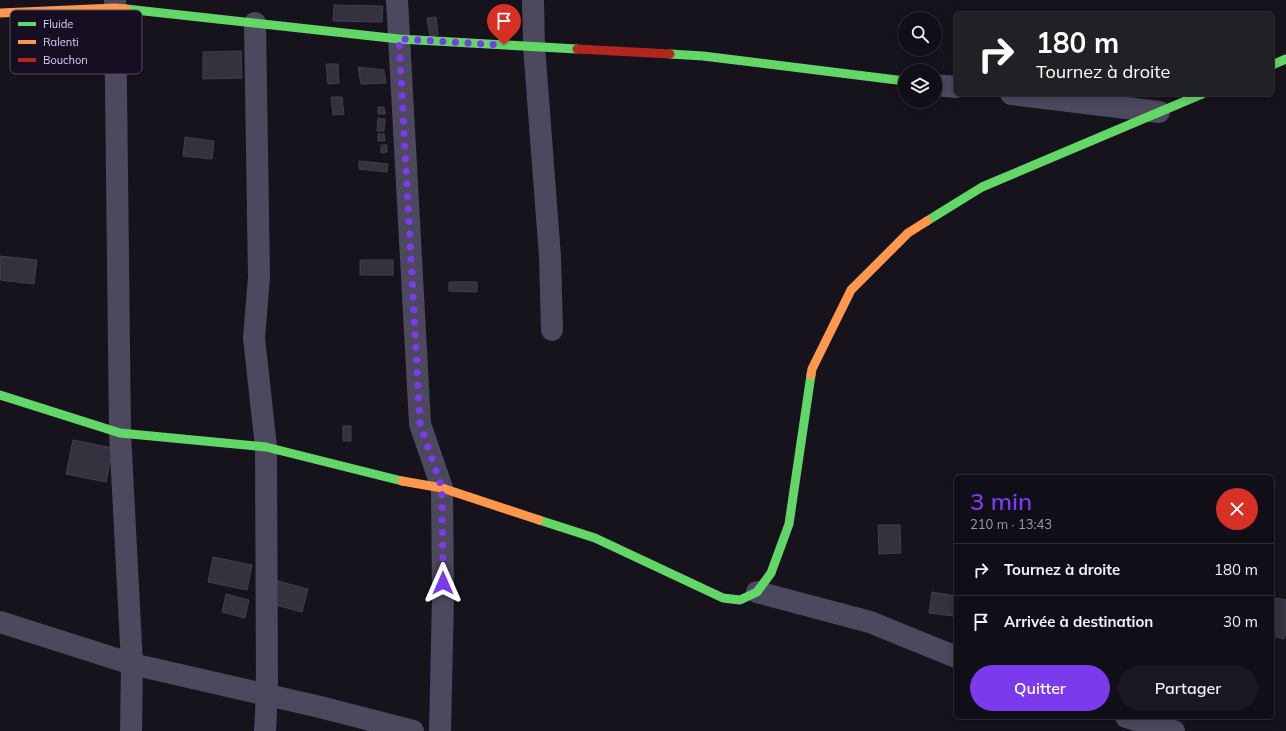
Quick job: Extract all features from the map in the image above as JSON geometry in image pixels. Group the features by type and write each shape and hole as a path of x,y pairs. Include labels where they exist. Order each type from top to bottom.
{"street":[{"path":"397,0 420,424 442,488 443,598 440,731"},
{"path":"533,0 534,46 550,257 552,330"},
{"path":"38,10 115,4 255,23 399,39 703,56 898,80"},
{"path":"0,13 10,12"},
{"path":"255,23 258,277 254,338 266,448 267,694 265,731"},
{"path":"1274,64 1286,59"},
{"path":"116,74 120,433 132,664 131,731"},
{"path":"942,86 954,87"},
{"path":"1027,96 1159,112"},
{"path":"0,395 120,433 266,448 408,483 442,488 595,538 723,598 740,600 757,592 771,573 789,524 812,369 851,290 908,233 982,187 1197,96"},
{"path":"757,592 870,622 954,656"},
{"path":"0,622 132,664 267,694 413,731"},
{"path":"1133,719 1174,731"}],"building":[{"path":"334,5 383,6 382,22 333,21"},
{"path":"436,17 438,35 430,37 427,18"},
{"path":"241,51 242,78 203,79 203,52"},
{"path":"326,64 338,64 339,83 328,84"},
{"path":"358,67 384,70 386,83 361,84"},
{"path":"331,97 342,97 344,114 333,115"},
{"path":"378,107 384,107 385,114 378,114"},
{"path":"378,118 385,119 384,131 377,131"},
{"path":"378,134 384,134 385,141 378,141"},
{"path":"185,137 214,141 212,159 183,156"},
{"path":"381,145 387,145 387,152 381,153"},
{"path":"359,161 388,164 387,172 359,169"},
{"path":"0,256 37,260 34,284 0,280"},
{"path":"360,260 393,260 393,275 360,275"},
{"path":"449,282 477,282 477,292 449,291"},
{"path":"343,426 351,426 351,441 343,441"},
{"path":"73,440 113,448 106,482 66,474"},
{"path":"878,525 900,525 901,553 879,554"},
{"path":"213,557 252,565 247,590 208,582"},
{"path":"274,580 308,589 302,612 268,603"},
{"path":"932,592 954,596 954,616 929,613"},
{"path":"226,594 249,600 245,618 222,612"},
{"path":"1274,597 1286,600 1286,633 1284,639 1274,636"}],"traffic: fast":[{"path":"126,9 135,10"},
{"path":"142,11 399,39 577,49"},
{"path":"670,54 703,56 898,80"},
{"path":"1274,64 1286,59"},
{"path":"927,221 982,187 1197,96"},
{"path":"539,520 595,538 723,598 740,600 757,592 771,573 789,524 811,375"},
{"path":"0,395 120,433 266,447 402,481"}],"traffic: slow":[{"path":"69,10 126,9"},
{"path":"0,13 10,13"},
{"path":"811,375 812,369 851,290 908,233 927,221"},
{"path":"402,481 442,488 539,520"}],"traffic: jam":[{"path":"577,49 670,54"}],"route":[{"path":"443,583 442,488 420,424 399,39 504,45"}]}
